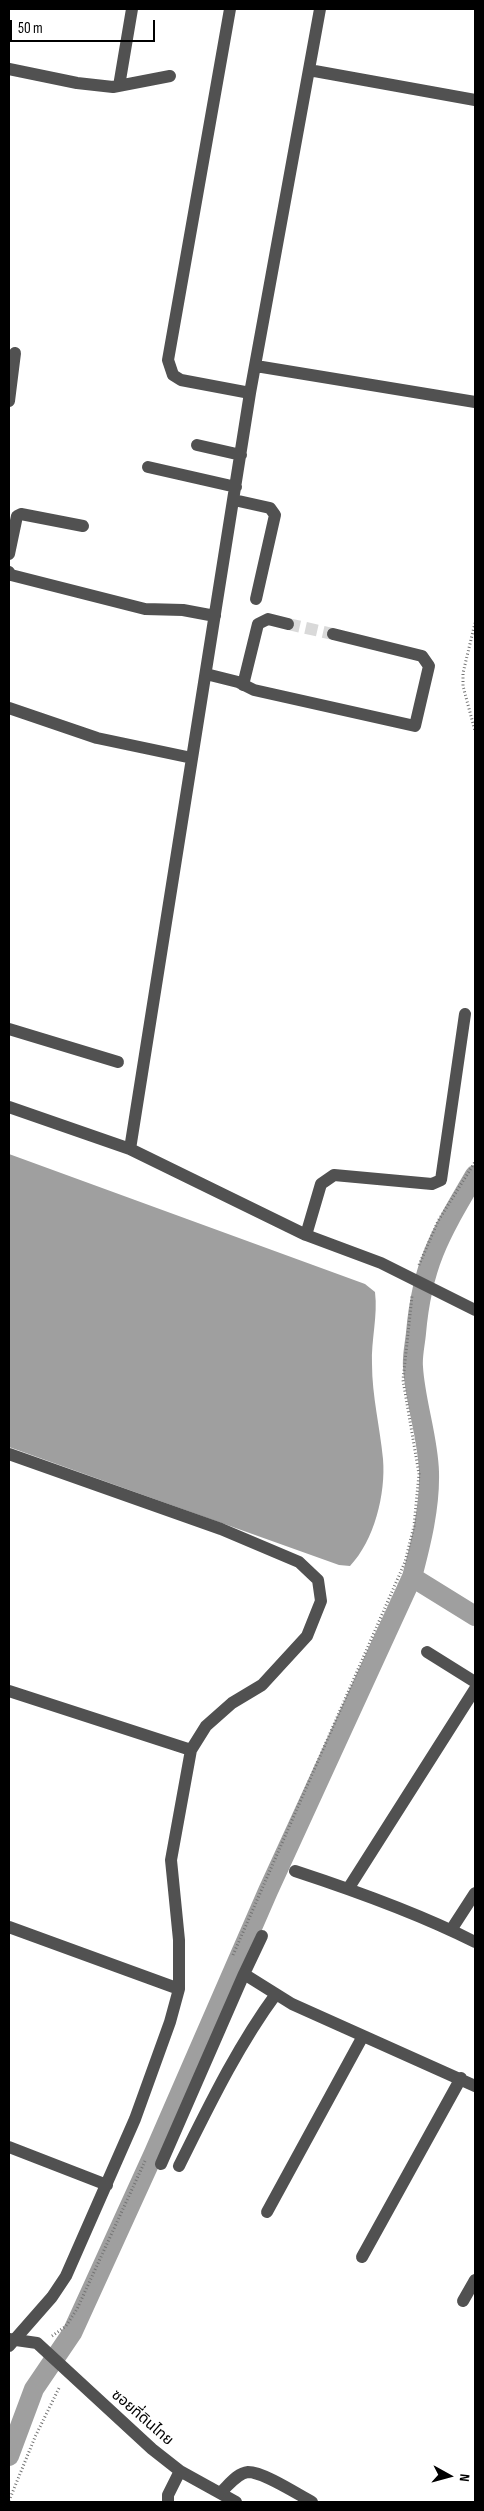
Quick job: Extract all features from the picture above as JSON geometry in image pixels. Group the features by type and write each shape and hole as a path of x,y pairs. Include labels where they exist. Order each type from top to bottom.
{"street":[{"path":"119,86 132,9"},
{"path":"230,9 168,360 173,376 181,380 250,394"},
{"path":"130,1149 250,394 320,9"},
{"path":"9,69 77,83 119,86 170,76"},
{"path":"309,70 475,100"},
{"path":"9,401 15,353"},
{"path":"256,366 475,402"},
{"path":"198,445 241,455"},
{"path":"148,466 235,493 270,508 275,515 256,599"},
{"path":"9,554 17,516 21,514 83,526"},
{"path":"9,572 29,579 145,609 183,610 215,616"},
{"path":"243,685 258,624 268,619 288,624"},
{"path":"206,674 254,690 416,726 429,666 427,660 422,656 333,634"},
{"path":"9,708 97,738 192,758"},
{"path":"306,1235 321,1184 327,1178 334,1176 432,1184 441,1180 465,1014"},
{"path":"9,1029 118,1062"},
{"path":"9,1107 130,1149 306,1235 381,1263 470,1306"},
{"path":"9,1454 221,1529 299,1562 318,1580 321,1601 307,1636 262,1685 232,1702 206,1726 191,1750 171,1860 179,1940 179,1989 170,2022 107,2185 66,2276 52,2297 10,2342"},
{"path":"426,1652 475,1682"},
{"path":"348,1889 475,1689"},
{"path":"9,1691 191,1750"},
{"path":"295,1871 348,1889 451,1930 475,1942"},
{"path":"451,1930 475,1893"},
{"path":"9,1927 179,1989"},
{"path":"161,2164 262,1936"},
{"path":"244,1974 276,1994 363,2036 461,2078 475,2086"},
{"path":"179,2166 217,2092 261,2014 276,1994"},
{"path":"267,2212 363,2036"},
{"path":"362,2257 461,2078"},
{"path":"9,2147 107,2185"},
{"path":"463,2301 475,2280"},
{"path":"10,2342 32,2343"},
{"name":"ซอยที่ดินไทย","path":"32,2343 66,2370 132,2433 180,2471 236,2502"},
{"path":"168,2502 168,2495 180,2471"},
{"path":"220,2493 236,2477 247,2472 259,2474 312,2502"}],"path":[{"path":"475,623 463,673 463,686 475,730"},
{"path":"417,1274 438,1221 475,1162"},
{"path":"231,1961 263,1883 312,1777 406,1562 414,1526 419,1474 403,1380 413,1291"},
{"path":"32,2343 60,2333 66,2326 92,2278 146,2157"},
{"path":"9,2502 35,2437 66,2370"}],"shaded area":[{"path":"9,1154 365,1284 375,1292 376,1310 372,1376 383,1459 382,1487 377,1516 372,1530 366,1544 350,1566 339,1565 9,1447"}],"waterway":[{"path":"9,2456 34,2389 72,2333 154,2153 268,1891 412,1577 424,1525 429,1485 428,1459 413,1367 419,1308 428,1268 435,1250 452,1214 475,1175"},
{"path":"412,1577 475,1616"}],"tunnel":[{"path":"288,624 333,634"}]}
